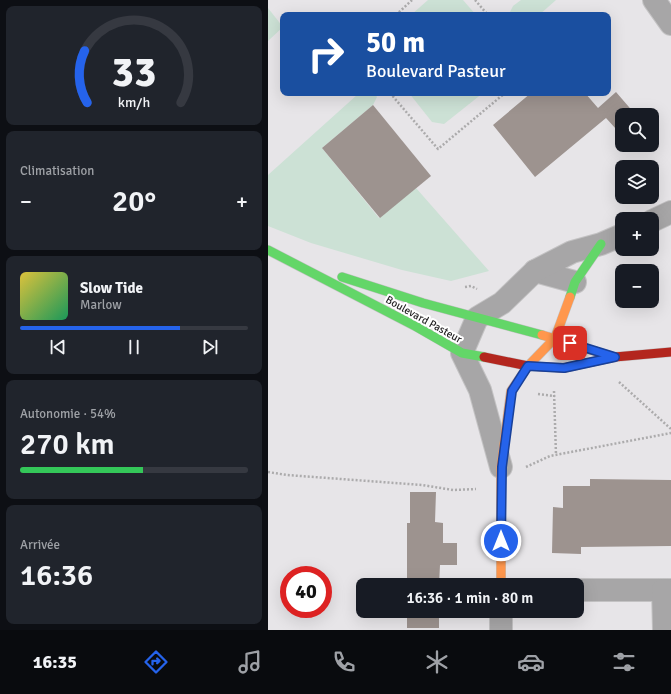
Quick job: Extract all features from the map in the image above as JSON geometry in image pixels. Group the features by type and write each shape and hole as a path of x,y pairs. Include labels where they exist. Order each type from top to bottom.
{"main road":[{"path":"501,578 502,467 512,391 528,366 555,338 575,282 601,244"},
{"name":"Boulevard Pasteur","path":"268,250 414,326 462,353 528,366 564,368 615,357 671,352"},
{"name":"Boulevard Pasteur","path":"280,256 423,303 555,338 615,357"}],"street":[{"path":"654,0 671,24"},
{"path":"659,218 671,212"},
{"path":"502,467 480,390 462,353 477,318 502,303 536,271 572,252 601,244 615,237"},
{"path":"536,271 575,282"},
{"path":"584,590 667,590 664,630"},
{"path":"501,618 501,630"}],"path":[{"path":"399,12 412,0"},
{"path":"475,0 485,12"},
{"path":"393,96 438,149 501,96"},
{"path":"615,378 671,428"},
{"path":"554,386 556,455"},
{"path":"524,468 550,456 671,434"},
{"path":"268,472 287,475 422,485 453,490 484,488"}],"green space":[{"path":"428,0 463,0 473,12 414,12"},
{"path":"521,0 556,0 542,12 510,12 513,6"},
{"path":"268,8 280,23 280,30 268,41"},
{"path":"356,96 376,96 373,105 322,148 379,218 416,188 489,271 451,281 402,270 311,243 268,226 268,175"},
{"path":"411,96 479,96 444,124 432,122"}],"building":[{"path":"616,92 630,108 615,108 615,128 606,118 535,177 493,125 527,96 588,96 598,108"},
{"path":"373,105 431,176 380,218 322,148"},
{"path":"590,479 671,480 671,546 581,547 581,554 552,553 553,507 563,508 563,486 590,486"},
{"path":"410,492 436,492 435,522 443,523 443,543 457,543 457,565 440,565 439,578 407,578 407,523 410,523"},
{"path":"407,618 439,618 439,628 407,628"}],"traffic: fast":[{"path":"570,297 575,282 601,244"},
{"path":"268,250 415,326 462,353 484,357"},
{"path":"342,277 423,303 542,335"}],"traffic: slow":[{"path":"501,578 501,467 511,391 528,366 555,338 570,297"},
{"path":"542,335 614,357"}],"traffic: jam":[{"path":"484,357 528,366 564,368 615,357 671,352"}],"route":[{"path":"501,541 502,467 512,391 528,366 564,368 615,357 570,343"}]}
